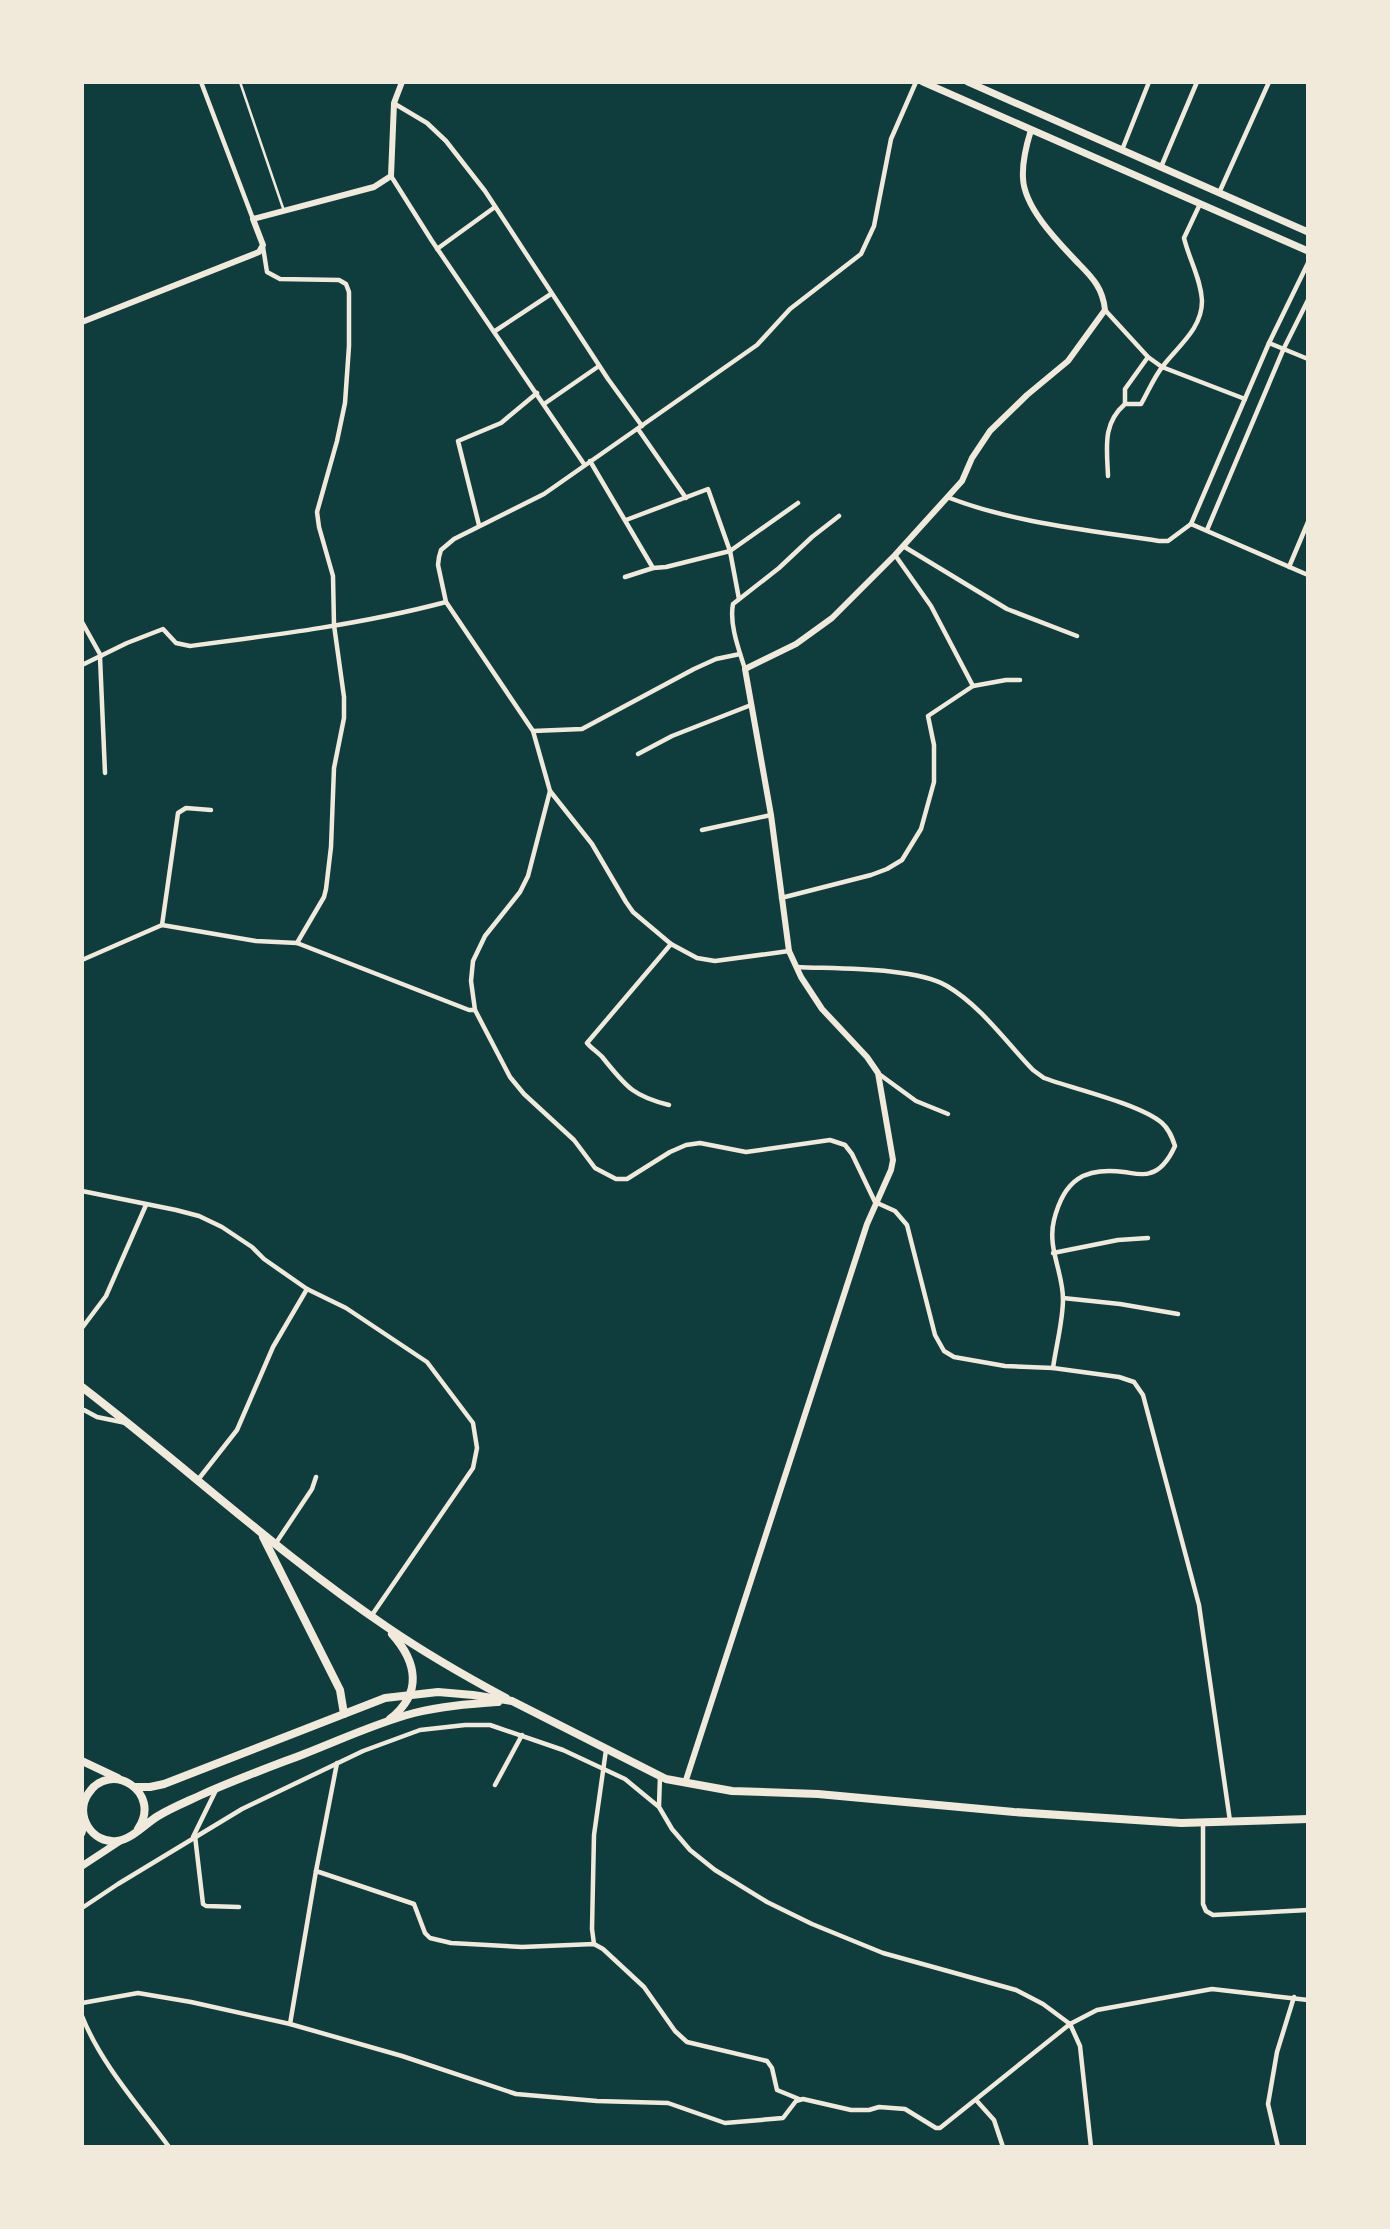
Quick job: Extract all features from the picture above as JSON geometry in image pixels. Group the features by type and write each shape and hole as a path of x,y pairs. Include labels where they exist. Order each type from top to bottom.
{"highway":[{"path":"82,1387 260,1531 273,1547 340,1690 344,1714"},
{"path":"273,1547 386,1627 451,1668 606,1750 660,1776 685,1783 732,1791 818,1794 1054,1815 1181,1823 1308,1819"},
{"path":"378,1725 396,1714 410,1694 413,1676 411,1660 386,1627"},
{"path":"456,1693 512,1701 433,1709 378,1725 218,1787 173,1808 121,1840 99,1837 85,1821 83,1811 87,1794 97,1784 110,1779 150,1787 164,1784 385,1699 410,1694 456,1693"},
{"path":"82,1761 131,1785 141,1794 145,1808 143,1821 138,1829"}],"main road":[{"path":"923,82 1308,251"},
{"path":"968,82 1308,232"},
{"path":"82,1833 85,1821"},
{"path":"82,1866 121,1840"}],"street":[{"path":"201,82 263,245 267,272 280,279 339,280 346,284 349,292 345,403 317,512 320,533 332,570 334,625 344,697 344,718 334,768 331,847 324,897 298,943"},
{"path":"402,82 394,103 391,176 437,249 584,464"},
{"path":"789,951 715,961 697,958 671,944 633,912 592,844 550,791 533,739 533,731 446,602 438,565 441,550 454,539 529,503 640,427 757,345 790,309 862,254 874,226 891,139 916,82"},
{"path":"1122,151 1149,82"},
{"path":"1161,168 1197,82"},
{"path":"1219,194 1269,82"},
{"path":"394,103 438,132 495,207 686,498"},
{"path":"1031,130 1023,163 1026,195 1058,241 1096,282 1103,295 1105,310 1148,357 1161,367 1245,399"},
{"path":"253,219 374,187 391,176"},
{"path":"1108,476 1106,433 1116,412 1125,404 1142,404 1161,367 1191,335 1200,315 1200,285 1184,237 1200,204"},
{"path":"437,249 495,207"},
{"path":"82,322 259,252 263,245"},
{"path":"946,497 967,505 1042,523 1168,541 1191,524 1269,343 1308,263"},
{"path":"495,331 551,294"},
{"path":"1207,530 1284,348 1308,300"},
{"path":"745,669 822,626 895,555 962,481 972,458 996,425 1068,361 1105,310"},
{"path":"1269,343 1308,359"},
{"path":"1125,404 1125,389 1148,357"},
{"path":"544,404 598,366"},
{"path":"479,525 458,441 500,423 537,393"},
{"path":"590,461 653,568"},
{"path":"626,520 708,489 730,551 739,599"},
{"path":"625,577 730,551 798,503"},
{"path":"839,516 733,604 732,609 771,816 789,951 795,967 821,1009 867,1057 878,1073 916,1101 948,1114"},
{"path":"1289,566 1308,522"},
{"path":"1191,524 1308,575"},
{"path":"903,545 1007,608 1077,636"},
{"path":"895,555 931,606 974,686"},
{"path":"82,665 163,629 176,643 185,646 334,625 409,612 446,602"},
{"path":"82,622 100,656 105,773"},
{"path":"533,731 582,729 694,669 716,659 740,654"},
{"path":"781,898 879,872 902,860 921,829 934,782 934,745 928,716 974,686 1020,680"},
{"path":"638,754 672,736 751,705"},
{"path":"550,791 528,876 520,892 485,936 473,961 471,981 475,1010 510,1077 524,1094 574,1140 595,1168 616,1179 627,1179 686,1145 700,1143 746,1152 834,1140 849,1150 875,1202 895,1211 907,1225 935,1335 944,1351 954,1357 1005,1366 1053,1368 1119,1377 1137,1384 1143,1395 1199,1605 1230,1821"},
{"path":"162,925 178,813 186,808 211,810"},
{"path":"702,830 771,816"},
{"path":"82,960 162,925 256,941 298,943 469,1010 475,1010"},
{"path":"669,1105 648,1100 636,1093 587,1043 671,944"},
{"path":"795,967 893,973 937,981 966,1000 1033,1070 1044,1078 1132,1108 1162,1123 1172,1135 1175,1146 1165,1163 1157,1170 1149,1174 1105,1170 1080,1175 1070,1186 1054,1219 1053,1253 1063,1298 1053,1368"},
{"path":"685,1783 875,1202 891,1170 893,1160 878,1073"},
{"path":"82,1191 199,1216 222,1227 307,1289 346,1308 428,1362 468,1414 475,1430 477,1455 473,1468 372,1616"},
{"path":"82,1328 106,1296 146,1205"},
{"path":"1053,1253 1118,1240 1148,1238"},
{"path":"197,1481 237,1430 273,1347 307,1289"},
{"path":"1063,1298 1178,1314"},
{"path":"83,1410 97,1417 128,1424"},
{"path":"273,1547 312,1489 316,1477"},
{"path":"82,1908 243,1809 386,1741 438,1727 490,1725 602,1766 625,1779 659,1807 672,1829 690,1850 715,1870 767,1902 883,1953 1016,1990 1043,2004 1070,2025 1080,2046 1091,2147"},
{"path":"495,1785 522,1735"},
{"path":"594,1944 594,1835 606,1750"},
{"path":"290,2024 337,1763"},
{"path":"659,1807 660,1776"},
{"path":"218,1787 194,1837 204,1903 206,1906 239,1907"},
{"path":"1203,1822 1203,1904 1206,1911 1213,1915 1308,1910"},
{"path":"316,1871 414,1904 425,1933 430,1938 451,1943 522,1947 594,1944 644,1987 675,2031 687,2042 767,2061 772,2068 777,2090 799,2099 851,2110 879,2107 905,2109 936,2128 940,2128 1070,2025 1097,2010 1212,1989 1308,2000"},
{"path":"82,2003 138,1993 191,2002 290,2024 402,2056 516,2094 597,2101 668,2103 725,2123 783,2118 799,2099"},
{"path":"1278,2147 1268,2104 1277,2052 1294,1997"},
{"path":"82,2016 96,2044 169,2147"},
{"path":"976,2100 994,2120 1003,2147"}],"lane":[{"path":"240,82 283,210"}]}
